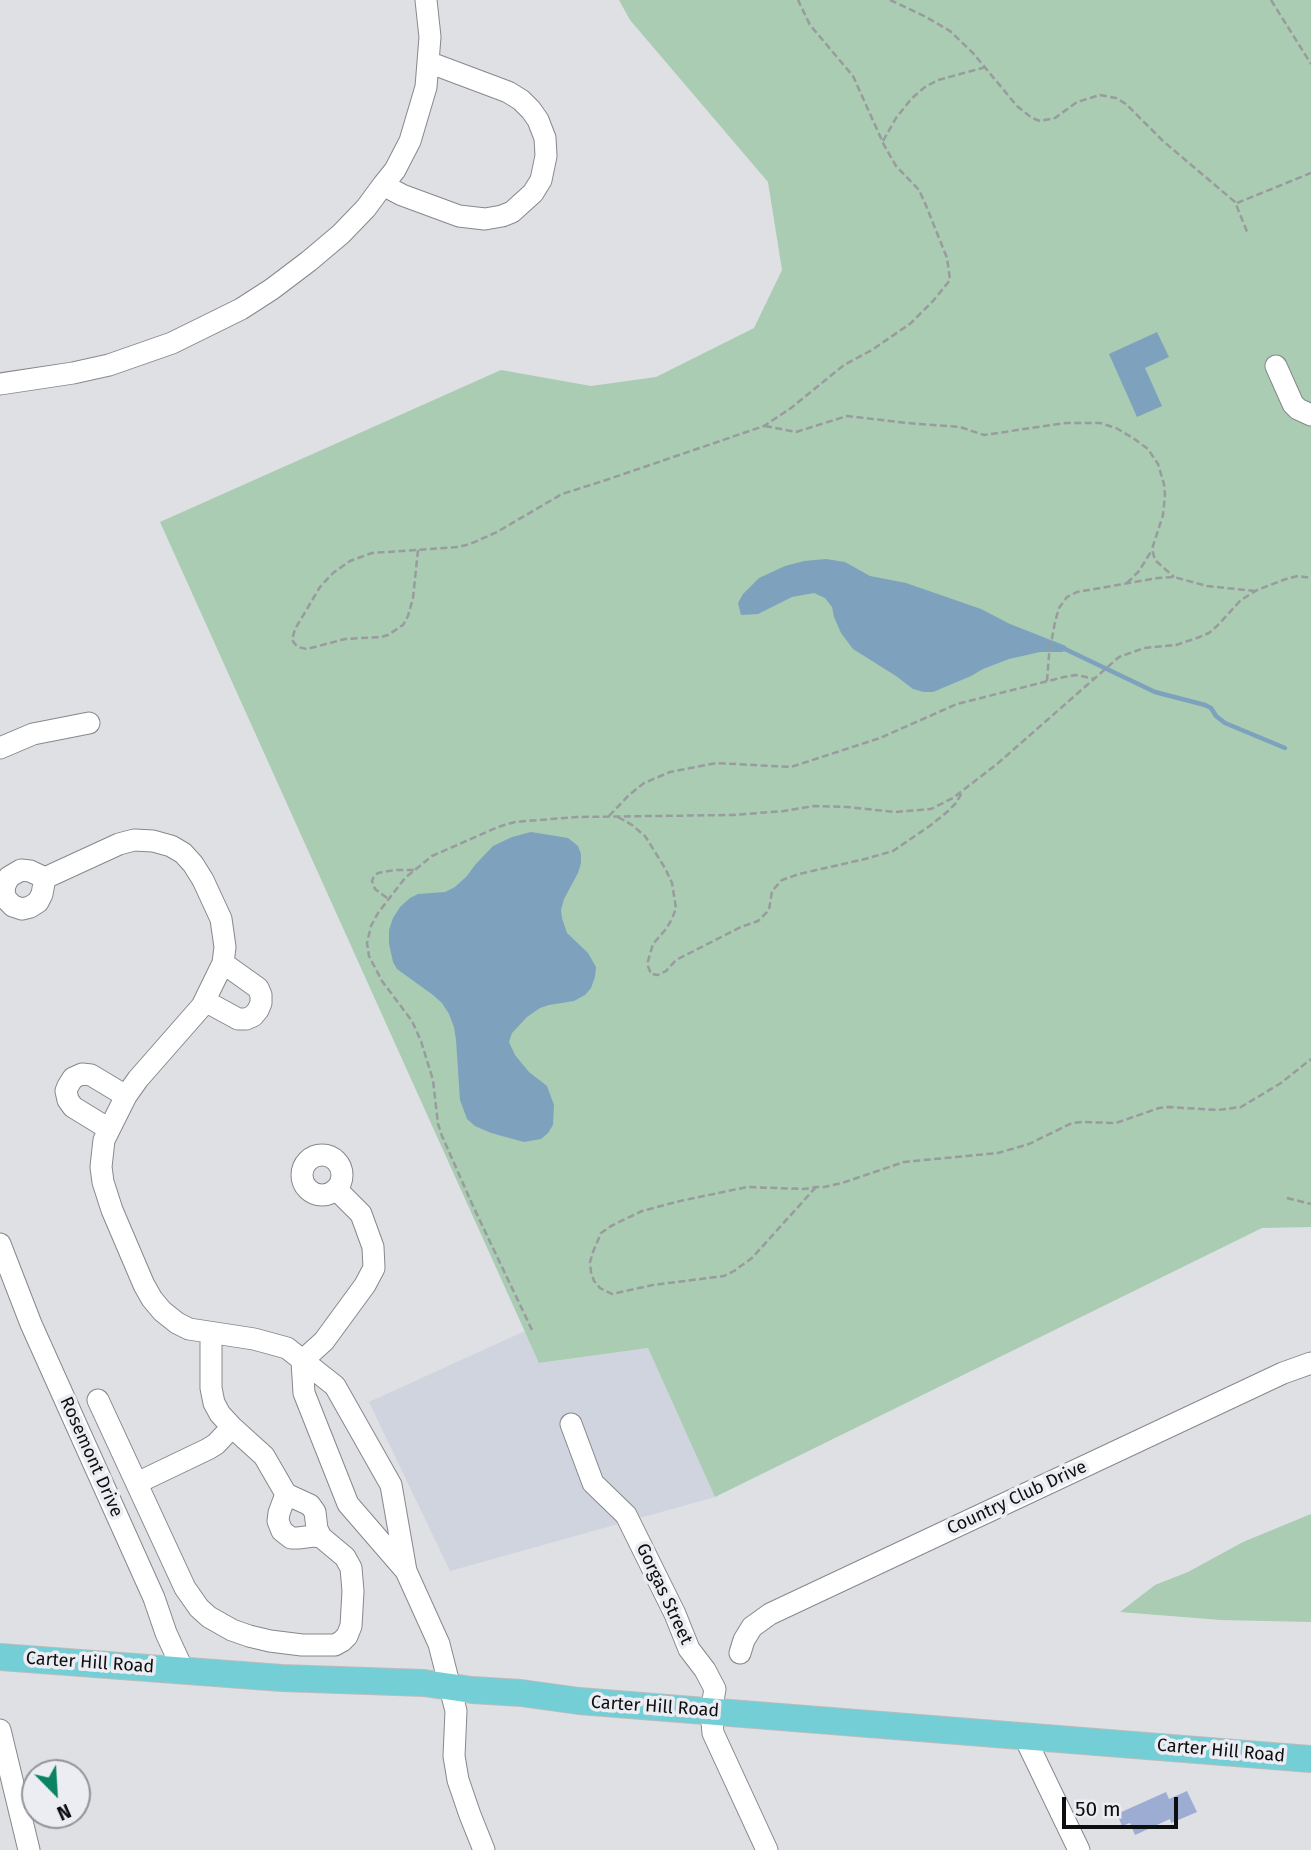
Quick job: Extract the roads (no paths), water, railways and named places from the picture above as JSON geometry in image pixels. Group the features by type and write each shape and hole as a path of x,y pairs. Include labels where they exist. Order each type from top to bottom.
{"main road":[{"name":"Carter Hill Road","path":"0,1657 282,1678 424,1683 579,1701 1311,1759"}],"street":[{"path":"0,384 109,365 172,343 241,309 272,289 341,234 366,208 395,170 410,141 424,98 430,37 426,0"},
{"path":"383,185 459,216 485,219 512,212 533,193 541,180 547,156 545,138 531,110 508,92 428,62"},
{"path":"1276,366 1293,404 1311,415"},
{"path":"0,748 33,734 89,723"},
{"path":"45,878 127,842 153,841 171,846 183,853 193,864 221,919 225,947 223,963 205,1001 126,1096 104,1140 103,1182 144,1285 152,1299 177,1323 189,1329 254,1339 287,1348 335,1386 391,1485 406,1571 439,1644 456,1711 454,1756 458,1780 484,1850"},
{"path":"205,1001 239,1019 253,1016 258,1010 261,995 258,988 223,963"},
{"path":"109,1129 73,1107 68,1100 68,1086 73,1077 91,1074 126,1096"},
{"path":"302,1362 324,1341 374,1269 373,1248 360,1214 336,1189"},
{"name":"Rosemont Drive","path":"0,1244 31,1324 154,1598 183,1670"},
{"path":"97,1399 192,1599 209,1616 248,1636 270,1641 335,1646 347,1636 351,1626 351,1568 345,1557 321,1537 310,1505 286,1494 264,1456 220,1414 211,1388 211,1333"},
{"path":"302,1362 304,1393 348,1504 406,1571"},
{"name":"Country Club Drive","path":"740,1653 752,1627 770,1614 1283,1373 1311,1363"},
{"name":"Gorgas Street","path":"570,1424 593,1483 626,1515 675,1614 689,1649 715,1689 711,1711 713,1733 767,1850"},
{"path":"137,1483 216,1444 232,1427"},
{"path":"324,1443 358,1427"},
{"path":"286,1494 278,1521 282,1531 291,1538 314,1535 321,1537"},
{"path":"0,1730 29,1850"},
{"path":"1024,1736 1079,1850"}],"water":[{"path":"1157,332 1169,357 1145,368 1162,406 1137,417 1109,354"},
{"path":"826,559 845,562 870,576 906,583 981,609 1010,624 1066,646 1065,649 1063,652 1040,652 1009,659 933,692 924,692 913,689 853,649 841,633 832,607 825,598 814,593 792,597 758,614 741,615 738,603 759,578 785,566"},
{"path":"531,832 568,838 578,846 581,863 564,899 562,918 567,933 588,953 596,967 591,988 585,995 574,1001 540,1008 512,1033 509,1042 515,1055 529,1072 547,1086 554,1105 553,1125 548,1133 541,1139 524,1142 491,1133 467,1119 460,1100 456,1040 449,1014 433,995 397,969 389,944 389,930 400,907 410,898 418,894 445,892 455,887 493,846"}],"waterway":[{"path":"1065,649 1155,692 1205,705 1225,723 1285,748"}]}
